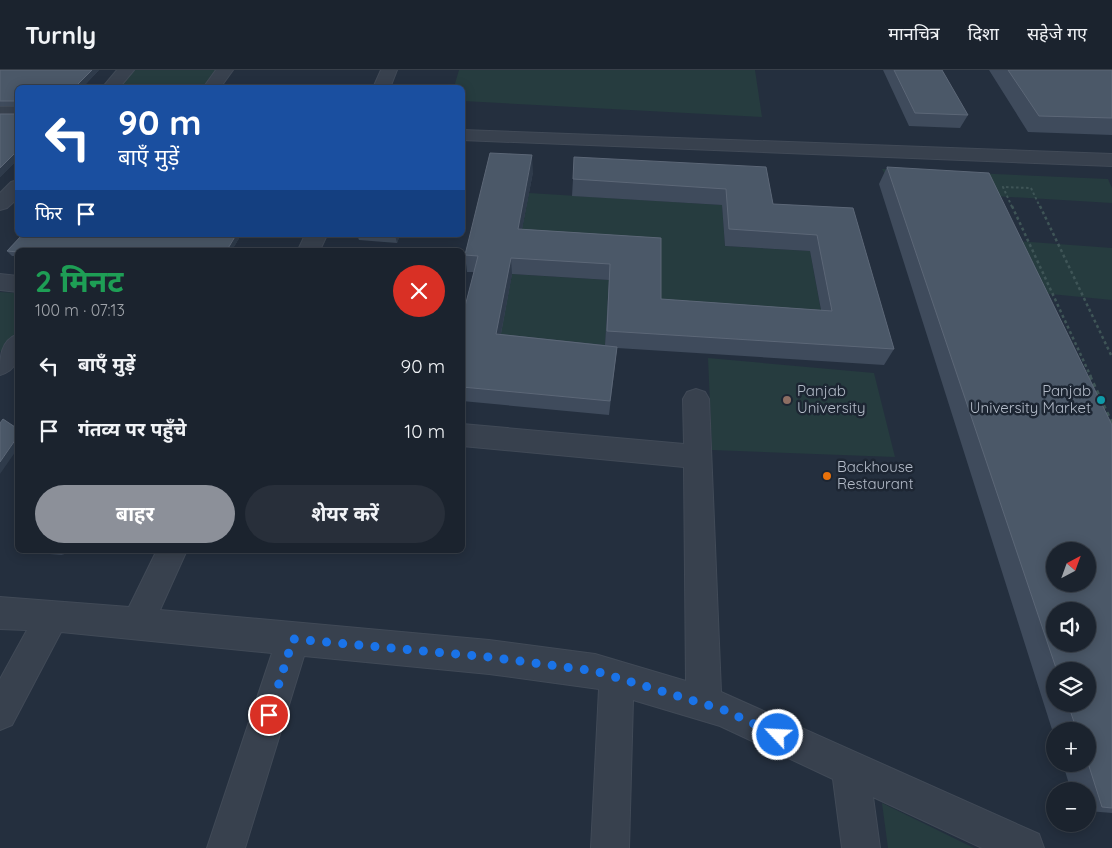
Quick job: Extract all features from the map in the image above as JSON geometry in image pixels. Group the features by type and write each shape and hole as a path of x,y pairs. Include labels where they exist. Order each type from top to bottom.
{"lane":[{"path":"113,85 126,70"},
{"path":"214,85 225,70"},
{"path":"382,85 390,70"},
{"path":"390,70 390,85"},
{"path":"0,112 15,112"},
{"path":"465,135 1112,160"},
{"path":"465,152 1112,175"},
{"path":"0,204 15,189"},
{"path":"0,282 15,284"},
{"path":"0,366 15,347"},
{"path":"696,399 704,704"},
{"path":"465,435 698,457"},
{"path":"138,624 171,553"},
{"path":"0,613 53,616 489,657 595,671 724,710 1024,848"},
{"path":"0,713 53,616"},
{"path":"226,848 293,639"},
{"path":"610,848 617,678"},
{"path":"850,768 861,848"}],"path":[{"path":"1112,357 1031,188 1003,187 1112,423"}],"green space":[{"path":"131,70 218,70 206,85 118,85"},
{"path":"459,70 755,70 762,117 465,101 465,85 455,85"},
{"path":"882,169 1108,179 1112,188 1112,203 993,196 889,181"},
{"path":"529,193 722,205 725,246 810,251 824,327 658,315 658,255 519,245"},
{"path":"1017,241 1112,248 1112,300 1040,293"},
{"path":"512,274 609,280 605,347 498,349"},
{"path":"0,292 15,293 15,333 0,352"},
{"path":"708,358 874,373 895,457 712,450"},
{"path":"882,803 974,848 888,848"}],"building":[{"path":"0,70 92,70 77,85 15,85 15,101 0,101"},
{"path":"894,70 942,70 968,115 915,113"},
{"path":"1008,70 1112,70 1112,118 1039,116"},
{"path":"0,114 15,114 15,153 0,168"},
{"path":"490,153 532,155 518,229 661,238 661,299 832,311 817,235 729,229 726,189 573,179 574,157 766,167 773,204 853,208 894,349 607,331 610,264 511,258 496,334 617,347 610,401 465,387 465,306 478,256 465,255"},
{"path":"887,167 989,173 1112,425 1112,808 1102,807 1096,782 1094,782 1091,772 1096,772 1096,722 1074,722 1071,712 1096,712 1096,662 1054,662 1051,652 1096,652 1096,602 1046,602 1046,638"},
{"path":"20,237 235,237 228,248 15,248 15,252 7,251"},
{"path":"3,419 15,427 15,440 0,462 0,423"}],"place":[{"name":"Panjab University","path":"787,400"},
{"name":"Panjab University Market","path":"1101,400"},
{"name":"Backhouse Restaurant","path":"827,476"}],"route":[{"path":"269,715 293,639 489,657 595,671 724,710 778,735"}]}
